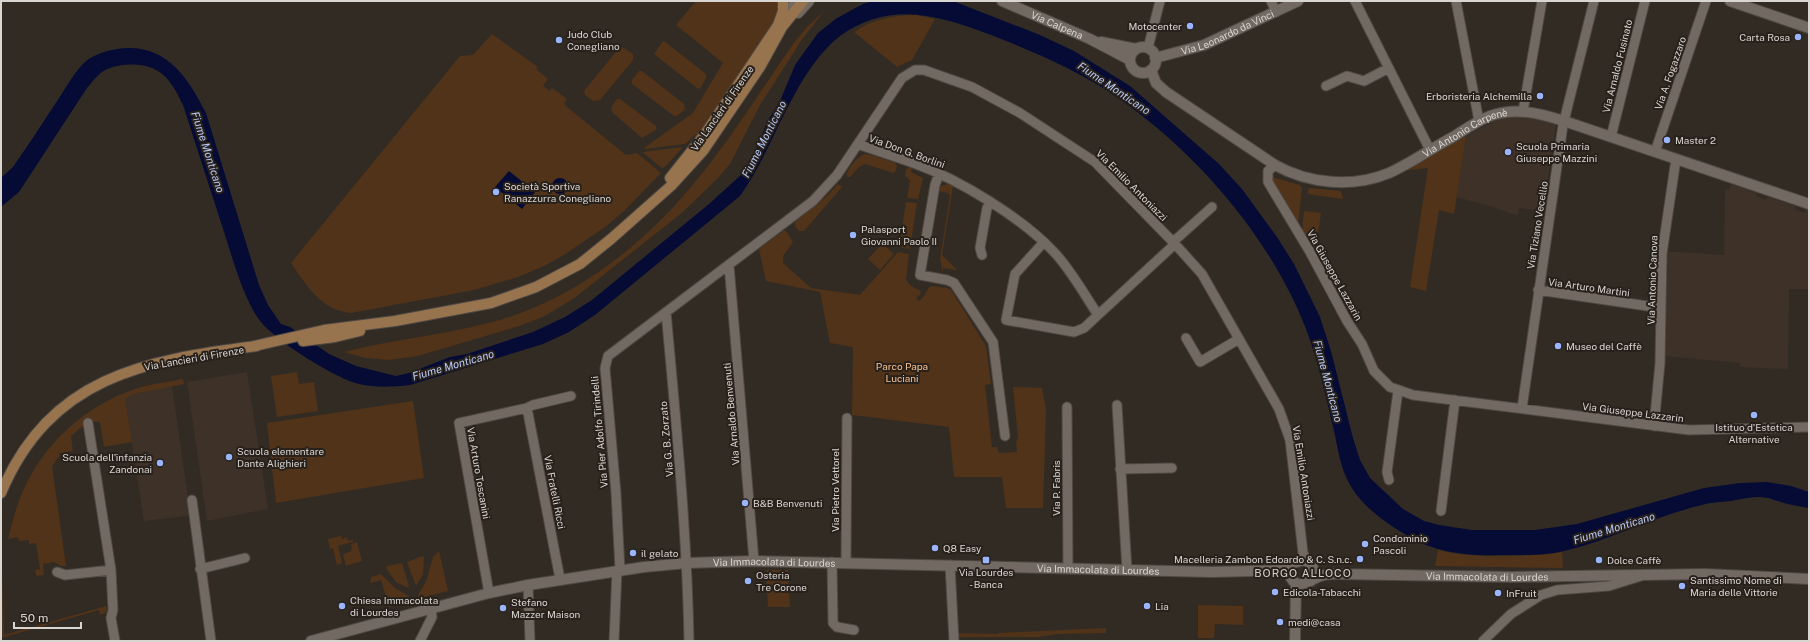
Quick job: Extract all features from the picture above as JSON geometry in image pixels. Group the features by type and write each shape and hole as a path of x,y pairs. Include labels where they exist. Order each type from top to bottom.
{"main road":[{"path":"778,25 783,10 783,1"},
{"name":"Via Lancieri di Firenze","path":"274,343 324,330 396,321 491,303 536,287 580,264 672,185 703,151 760,67 782,27 804,1"},
{"name":"Via Lancieri di Firenze","path":"643,211 705,134 778,25"},
{"name":"Via Lancieri di Firenze","path":"1,493 9,473 21,454 47,421 66,404 91,388 116,376 135,369 173,360 274,343 335,337 396,321"}],"street":[{"name":"Via Lancieri di Firenze","path":"778,25 796,1"},
{"path":"760,67 791,23 809,1"},
{"name":"Via Calpena","path":"1002,1 1090,39 1130,60"},
{"path":"1148,48 1160,1"},
{"path":"1271,1 1276,12"},
{"name":"Via Leonardo da Vinci","path":"1155,58 1204,46 1298,1"},
{"path":"1355,1 1430,150"},
{"path":"1456,1 1479,121"},
{"path":"1522,111 1542,1"},
{"name":"Via Tiziano Vecellio","path":"1522,408 1538,290 1564,121 1594,1"},
{"name":"Via Arnaldo Fusinato","path":"1610,137 1645,1"},
{"name":"Via A. Fogazzaro","path":"1655,152 1706,1"},
{"path":"1730,1 1809,28"},
{"name":"Via Calpena","path":"1090,39 1136,49"},
{"path":"1144,47 1148,48 1154,54 1154,66 1147,72 1139,72 1132,68 1130,60 1133,52 1136,49 1144,47"},
{"path":"1326,86 1347,76 1364,81 1389,68"},
{"name":"Via Emilio Antoniazzi","path":"755,245 792,218 821,193 837,175 902,78 915,70 930,72 961,83 991,97 1025,116 1084,154 1104,169 1174,243 1207,282 1279,409 1286,425 1290,440 1306,560"},
{"name":"Via Antonio Carpenè","path":"1151,70 1153,78 1160,88 1275,165 1293,174 1315,180 1335,182 1356,181 1388,173 1479,121 1490,116 1522,111 1537,113 1564,121 1809,204"},
{"name":"Via Don G. Borlini","path":"858,144 916,164 939,174 1013,218 1044,242 1059,257 1098,315"},
{"name":"Via Antonio Canova","path":"1654,426 1659,382 1662,254 1676,159"},
{"name":"Via Giuseppe Lazzarin","path":"1275,165 1268,171 1268,182 1362,344 1374,371 1384,382 1398,391 1413,395 1654,426 1701,430 1750,427 1809,427"},
{"path":"939,174 935,185 920,275 947,280 954,283 993,342 1005,436"},
{"path":"982,255 980,248 987,208 990,203"},
{"path":"1044,242 1014,274 1006,320 1077,331 1084,328 1212,207"},
{"name":"Via Pier Adolfo Tirindelli","path":"614,641 618,570 606,362 608,356 755,245"},
{"name":"Via Arnaldo Benvenuti","path":"729,265 754,561"},
{"name":"Via Arturo Martini","path":"1538,290 1661,308"},
{"name":"Via G. B. Zorzato","path":"666,312 678,439 687,563 689,641"},
{"path":"1186,338 1200,362 1239,338"},
{"path":"1389,480 1386,472 1398,391"},
{"name":"Via Arturo Toscanini","path":"489,593 460,423 527,408 533,405 571,396"},
{"path":"1441,511 1455,400"},
{"path":"1117,404 1127,570"},
{"name":"Via P. Fabris","path":"1066,407 1068,568"},
{"name":"Via Fratelli Ricci","path":"527,408 560,579"},
{"name":"Via Pietro Vettorel","path":"846,562 847,418"},
{"path":"88,423 111,570 113,610 111,618 115,641"},
{"path":"1120,469 1172,468"},
{"path":"192,500 200,569 211,641"},
{"path":"200,569 245,558"},
{"path":"1295,640 1297,603 1293,563 1306,560 1314,574 1310,581"},
{"name":"Via Immacolata di Lourdes","path":"1306,560 1329,574"},
{"name":"Via Immacolata di Lourdes","path":"311,641 489,593 560,579 618,570 687,563 754,561 846,562 1247,572 1310,581 1319,576 1329,574 1513,578 1705,574 1809,579"},
{"path":"832,562 833,623 838,627 854,630"},
{"path":"950,565 954,641"},
{"path":"57,572 65,575 111,570"},
{"path":"1483,641 1511,614 1533,599 1549,592 1608,586 1645,575"},
{"path":"528,585 530,641"},
{"path":"420,641 432,617 431,608"}],"shaded area":[{"name":"Scuola Primaria Giuseppe Mazzini","path":"1526,116 1556,125 1543,211 1519,208 1518,215 1456,197 1466,136 1496,120 1508,117"},
{"path":"1731,184 1756,193 1758,197 1765,200 1768,197 1795,206 1796,210 1804,213 1806,210 1809,210 1809,289 1789,289 1788,369 1740,367 1740,363 1665,356 1663,302 1665,273 1668,270 1665,251 1724,255 1725,190 1729,190"},
{"name":"Scuola elementare Dante Alighieri","path":"247,372 268,509 207,521 187,382"},
{"name":"Scuola dell'infanzia Zandonai","path":"172,386 190,512 187,516 144,521 125,399 134,394"}],"green space":[{"path":"696,1 780,1 777,21 698,136 696,134 685,144 645,149 644,148 693,113 723,63 676,25"},
{"path":"825,10 801,41 760,105 730,164 718,178 683,212 573,299 543,317 519,326 418,356 389,360 365,358 344,352 453,331 496,321 518,314 568,291 615,260 658,223 695,182 733,132 793,44 807,27"},
{"path":"916,15 935,19 912,60 897,67 854,32 876,21 900,16"},
{"name":"Società Sportiva Ranazzurra Conegliano","path":"492,34 538,67 536,69 548,79 543,86 550,91 552,88 567,99 564,103 567,107 626,155 637,153 661,173 624,211 605,227 564,255 544,266 518,277 474,290 351,313 340,311 331,307 316,296 291,263 460,56 473,55"},
{"path":"663,41 706,74 706,78 700,89 654,54"},
{"path":"620,47 633,54 633,60 600,100 593,101 585,95 584,91"},
{"path":"639,71 642,71 684,104 685,109 677,116 674,116 632,84 632,80"},
{"path":"617,99 620,99 656,126 656,130 642,138 612,112 611,108"},
{"path":"1466,136 1454,214 1439,210 1426,291 1410,287 1428,168 1401,171"},
{"path":"683,147 666,166 662,168 642,152"},
{"path":"865,154 895,163 897,166 895,172 893,173 865,164 859,167 850,177 848,177 846,174 852,165 859,157"},
{"path":"910,167 912,168 911,172 923,178 918,199 907,198 910,180 905,176 906,169"},
{"path":"1272,177 1300,185 1302,188 1298,226 1272,183"},
{"path":"838,184 842,187 804,231 799,231 795,226 795,222 827,196"},
{"path":"948,184 953,186 942,255 957,270 943,268 942,275 940,259 950,196 948,193 939,191 941,186"},
{"path":"1309,188 1341,191 1343,199 1307,194"},
{"path":"906,202 917,203 910,249 899,247"},
{"path":"1304,211 1321,213 1316,248 1307,240 1303,232"},
{"name":"Parco Papa Luciani","path":"783,231 786,231 793,242 783,256 783,263 811,288 860,295 898,252 909,254 906,280 911,286 921,291 920,295 916,298 919,301 923,298 931,286 951,290 986,346 991,384 985,385 992,447 997,447 999,453 1017,452 1016,442 1018,437 1013,387 1042,388 1046,409 1043,508 1006,508 1002,477 954,477 949,427 852,415 853,347 830,343 820,292 766,281 759,249"},
{"path":"882,244 894,254 880,270 868,259"},
{"path":"297,372 299,384 314,382 318,411 277,417 271,376"},
{"path":"183,379 184,384 134,394 125,399 132,442 104,447 100,422 96,421 84,425 71,436 73,451 59,453 59,456 52,466 66,566 61,566 54,562 43,564 44,575 36,576 35,570 40,569 36,543 29,544 29,540 19,541 18,537 8,539 22,493 41,458 68,429 83,416 99,406 117,396 135,389 153,384"},
{"path":"413,401 424,478 276,503 267,423"},
{"path":"341,536 342,539 347,537 348,541 353,540 353,542 338,546 342,563 337,565 333,548 330,549 328,539"},
{"path":"357,542 362,561 346,566 343,554 350,552 352,549 351,544"},
{"path":"1438,550 1451,553 1483,556 1533,555 1562,552 1563,566 1562,568 1435,566"},
{"path":"439,551 448,591 418,599 419,593 426,582 433,557"},
{"path":"422,556 424,557 423,574 416,586 407,562"},
{"path":"402,563 409,586 408,588 396,582 386,568 387,566"},
{"path":"766,570 788,570 790,607 768,607"},
{"path":"2,572 4,635 106,606 107,610 105,613 100,615 99,610 1,638"},
{"path":"381,574 395,588 407,595 413,601 389,607 381,580 370,583 371,577"},
{"path":"1198,605 1243,606 1243,625 1215,624 1214,638 1198,638"},
{"path":"1106,628 1106,633 1059,634 1037,637 957,637 957,633 998,634"}],"water":[{"name":"Fiume Monticano","path":"873,1 953,1 1040,35 1074,51 1130,86 1219,164 1242,189 1277,237 1294,264 1320,317 1331,351 1353,438 1360,460 1370,478 1403,509 1424,521 1472,530 1535,530 1577,524 1704,488 1740,483 1767,482 1791,486 1809,492 1809,508 1760,497 1709,503 1667,515 1599,541 1556,553 1524,555 1463,554 1441,550 1419,542 1408,536 1383,520 1367,506 1349,483 1340,459 1315,355 1306,329 1291,295 1273,262 1251,230 1201,169 1174,142 1145,118 1115,96 1086,78 1055,62 1007,41 971,28 933,17 914,14 877,18 859,25 840,36 809,70 797,90 764,156 740,196 595,315 569,332 543,344 410,385 389,387 362,385 345,379 332,373 291,348 261,322 255,314 240,281 183,105 170,82 153,68 141,65 122,65 106,69 100,74 87,88 19,192 1,207 1,178 13,167 71,79 86,61 93,56 117,49 134,48 161,56 172,64 191,86 206,113 259,285 268,305 281,324 290,327 329,354 356,366 396,376 409,373 450,357 467,354 533,332 565,317 592,300 709,204 742,174 751,163 767,122 780,101 795,65 818,33 837,18 863,4"},
{"path":"509,171 535,192 522,209 495,187"},
{"path":"560,178 567,183 568,186 563,193 560,194 553,189 552,186 557,179"}],"place":[{"name":"Motocenter","path":"1190,26"},
{"name":"Carta Rosa","path":"1798,37"},
{"name":"Judo Club Conegliano","path":"559,40"},
{"name":"Erboristeria Alchemilla","path":"1540,96"},
{"name":"Master 2","path":"1667,140"},
{"name":"Scuola Primaria Giuseppe Mazzini","path":"1508,152"},
{"name":"Società Sportiva Ranazzurra Conegliano","path":"496,192"},
{"name":"Palasport Giovanni Paolo II","path":"853,235"},
{"name":"Museo del Caffè","path":"1558,346"},
{"name":"Istituo d'Estetica Alternative","path":"1754,415"},
{"name":"Scuola elementare Dante Alighieri","path":"229,457"},
{"name":"Scuola dell'infanzia Zandonai","path":"160,463"},
{"name":"B&B Benvenuti","path":"745,503"},
{"name":"Condominio Pascoli","path":"1365,544"},
{"name":"Q8 Easy","path":"935,548"},
{"name":"il gelato","path":"633,553"},
{"name":"Macelleria Zambon Edoardo & C. S.n.c.","path":"1360,559"},
{"name":"Via Lourdes - Banca","path":"986,560"},
{"name":"Dolce Caffè","path":"1599,560"},
{"name":"Osteria Tre Corone","path":"748,581"},
{"name":"Santissimo Nome di Maria delle Vittorie","path":"1682,586"},
{"name":"Edicola-Tabacchi","path":"1275,592"},
{"name":"InFruit","path":"1498,593"},
{"name":"Chiesa Immacolata di Lourdes","path":"342,606"},
{"name":"Lia","path":"1147,606"},
{"name":"Stefano Mazzer Maison","path":"503,608"},
{"name":"medi@casa","path":"1280,622"}],"district":[{"name":"BORGO ALLOCO","path":"1303,573"}]}
